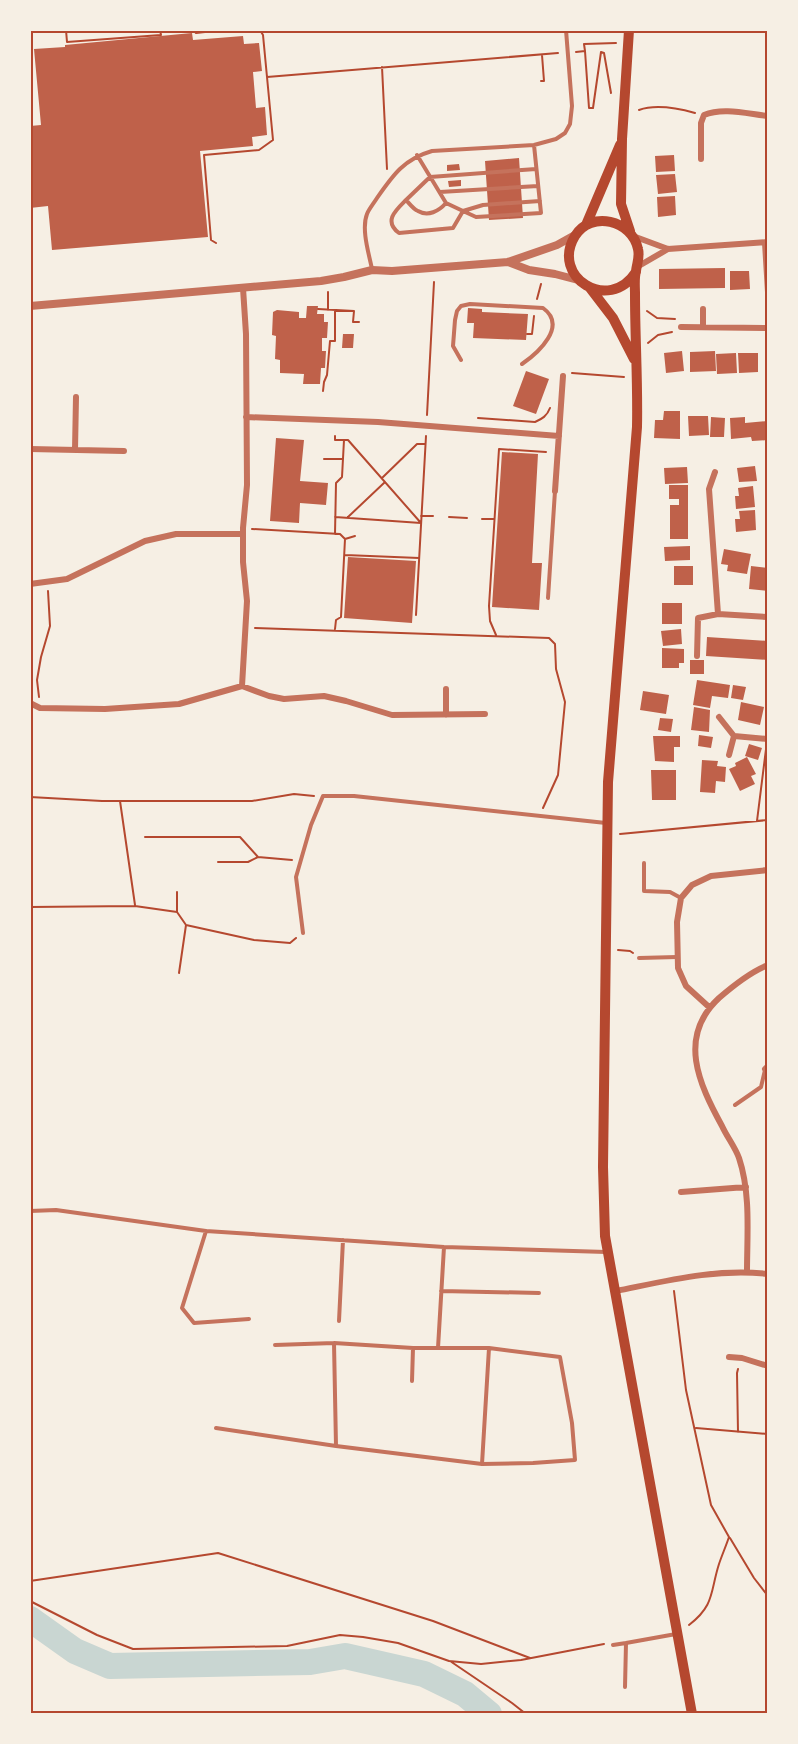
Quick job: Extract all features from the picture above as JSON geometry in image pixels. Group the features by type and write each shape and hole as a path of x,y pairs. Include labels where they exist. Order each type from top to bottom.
{"main road":[{"path":"629,30 622,139 621,204 639,254 636,269 635,362 638,386 637,427 608,782 603,1167 605,1236 692,1714"},
{"path":"622,139 586,225 575,235 570,246 569,258 571,269 578,280 599,291 619,288 627,283 636,269"},
{"path":"586,225 604,220 614,222 632,234"},
{"path":"590,288 613,318 635,362"}],"street":[{"path":"700,159 701,123 704,115 711,112 726,112 768,116"},
{"path":"632,234 668,249 767,243 768,292"},
{"path":"30,306 321,281 344,278 372,270 392,272 508,262 557,245 575,235"},
{"path":"636,269 668,249"},
{"path":"508,262 529,270 578,280"},
{"path":"242,686 247,601 243,562 246,498 246,334 243,288"},
{"path":"703,327 704,309"},
{"path":"679,327 768,328"},
{"path":"555,491 563,376"},
{"path":"75,450 76,397"},
{"path":"246,417 388,423 559,436"},
{"path":"30,449 124,451"},
{"path":"715,472 709,489 718,614"},
{"path":"30,584 67,579 145,541 176,534 243,531"},
{"path":"697,656 698,618 718,614 768,617"},
{"path":"30,703 40,708 105,709 179,704 242,686 284,699 324,696 392,715 485,714"},
{"path":"446,715 447,689"},
{"path":"719,717 734,736 767,739"},
{"path":"729,755 734,736"},
{"path":"709,1007 687,986 678,968 677,922 681,898 692,885 711,876 768,870"},
{"path":"747,1272 746,1187 738,1157 700,1082 694,1057 696,1034 709,1007 756,970 768,965"},
{"path":"681,1192 746,1187"},
{"path":"616,1291 722,1272 768,1274"},
{"path":"729,1357 742,1358 768,1366"}],"lane":[{"path":"372,270 365,236 366,215 405,163 432,151 534,144 556,139 565,133 570,124 572,106 566,30"},
{"path":"417,156 446,203 476,217 541,213 534,144"},
{"path":"536,169 430,177 393,213 392,219 399,233 453,228 463,211 483,205 540,201"},
{"path":"439,192 538,186"},
{"path":"406,200 417,211 427,213 439,211 446,203"},
{"path":"462,360 453,346 455,320 461,306 470,304 543,308 553,320 552,330 533,357 522,364"},
{"path":"548,598 555,491"},
{"path":"303,933 296,877 311,825 323,796 354,796 540,816 608,829"},
{"path":"644,863 644,891 670,892 681,898"},
{"path":"639,958 678,957"},
{"path":"735,1105 761,1087 767,1068"},
{"path":"30,1211 56,1210 206,1231 444,1247 608,1252"},
{"path":"206,1231 182,1308 194,1323 249,1318"},
{"path":"339,1321 343,1240"},
{"path":"438,1348 444,1247"},
{"path":"441,1291 539,1293"},
{"path":"334,1343 336,1446"},
{"path":"216,1428 482,1464 575,1460 572,1423 560,1357 489,1348 413,1348 334,1343 275,1345"},
{"path":"412,1381 413,1348"},
{"path":"482,1464 489,1348"},
{"path":"613,1645 677,1634"},
{"path":"625,1688 626,1643"}],"path":[{"path":"66,30 67,42 161,35 160,30"},
{"path":"193,30 196,33 223,30"},
{"path":"216,243 211,240 204,155 259,150 273,140 263,35 260,30"},
{"path":"617,95 612,95 604,52 601,52 593,108 589,108 584,44 628,42"},
{"path":"267,77 585,51"},
{"path":"540,81 544,81 542,55"},
{"path":"382,67 388,183"},
{"path":"639,110 647,107 680,108 704,115"},
{"path":"536,303 541,281"},
{"path":"427,416 434,282"},
{"path":"327,310 328,292"},
{"path":"318,309 354,311 353,322 359,322"},
{"path":"644,309 657,318 676,320 679,327 678,331 658,335 645,345"},
{"path":"323,391 330,342 335,341 335,310"},
{"path":"527,334 532,334 534,313"},
{"path":"335,436 335,440 348,441 421,523"},
{"path":"416,615 426,436"},
{"path":"334,534 336,483 342,477 344,440"},
{"path":"382,478 417,444 425,444"},
{"path":"496,636 490,621 489,606 499,449 546,452"},
{"path":"324,459 343,459"},
{"path":"346,518 385,482"},
{"path":"421,516 433,516"},
{"path":"449,517 466,518"},
{"path":"335,518 421,523"},
{"path":"482,519 495,519"},
{"path":"243,531 340,534 345,539 341,617 336,620 335,630"},
{"path":"345,539 355,536"},
{"path":"345,555 419,558"},
{"path":"40,708 37,680 40,657 50,626 48,582"},
{"path":"246,627 549,638 555,644 556,669 565,702 558,775 540,816"},
{"path":"757,821 767,739"},
{"path":"30,797 120,801 252,801 294,794 323,796"},
{"path":"120,801 135,906"},
{"path":"608,829 768,820"},
{"path":"145,837 240,837 258,857"},
{"path":"218,862 248,862 258,857 301,861"},
{"path":"177,892 177,912 186,925 254,940 290,943 303,933"},
{"path":"30,907 135,906 177,912"},
{"path":"179,973 186,925"},
{"path":"606,950 630,951 639,958"},
{"path":"673,1279 686,1390 711,1505 754,1578 768,1596"},
{"path":"736,1373 738,1432"},
{"path":"695,1428 768,1434"},
{"path":"677,1634 701,1616 712,1596 718,1564 729,1537"},
{"path":"30,1581 218,1553 433,1621 531,1658"},
{"path":"30,1601 97,1635 133,1649 287,1646 340,1635 398,1643 449,1661 512,1702 526,1714"},
{"path":"449,1661 481,1664 531,1658 604,1644 613,1645"}],"building":[{"path":"192,33 193,40 243,36 244,44 259,43 262,71 253,72 256,108 265,107 267,135 252,137 253,146 200,151 208,237 52,250 48,206 30,208 30,126 41,125 34,49"},
{"path":"674,155 675,171 656,172 655,156"},
{"path":"519,158 523,218 489,220 485,161"},
{"path":"459,164 460,170 447,171 447,165"},
{"path":"675,174 677,192 658,194 656,175"},
{"path":"461,180 461,186 449,187 448,181"},
{"path":"675,196 676,215 658,217 657,197"},
{"path":"725,268 725,288 659,289 659,269"},
{"path":"730,271 749,271 750,289 730,290"},
{"path":"307,306 318,306 317,314 324,314 324,322 328,322 327,338 322,338 322,351 326,351 325,368 321,368 320,384 303,384 304,374 280,373 280,360 275,359 276,336 272,335 273,312 277,310 299,312 299,318 306,318"},
{"path":"468,308 482,309 482,312 528,314 526,340 473,338 474,323 467,323"},
{"path":"343,334 354,334 353,348 342,348"},
{"path":"682,351 684,371 666,373 664,353"},
{"path":"715,351 716,371 690,372 690,352"},
{"path":"736,353 737,373 717,374 716,354"},
{"path":"738,353 758,353 758,372 739,373"},
{"path":"526,371 549,379 536,414 513,406"},
{"path":"664,411 680,411 680,439 654,438 655,420 663,420"},
{"path":"688,416 708,416 709,435 689,436"},
{"path":"711,417 725,418 724,437 710,437"},
{"path":"745,417 745,423 768,421 768,440 752,441 751,437 731,439 730,418"},
{"path":"276,438 304,440 300,481 328,483 326,505 300,503 299,523 270,521"},
{"path":"502,452 538,454 532,563 542,563 539,610 492,607"},
{"path":"755,466 757,481 739,482 737,468"},
{"path":"687,467 688,483 665,484 664,468"},
{"path":"669,485 688,485 688,539 670,539 670,505 679,505 679,499 669,499"},
{"path":"753,486 755,507 736,509 735,496 739,496 738,488"},
{"path":"755,510 756,530 736,532 735,519 740,519 739,511"},
{"path":"690,546 690,560 665,561 664,547"},
{"path":"724,549 751,554 747,574 727,571 728,565 721,564"},
{"path":"348,557 416,561 412,623 344,618"},
{"path":"674,566 693,566 693,585 674,585"},
{"path":"751,566 768,568 768,591 749,589"},
{"path":"662,603 682,603 682,624 662,624"},
{"path":"681,629 682,644 663,646 661,631"},
{"path":"707,637 768,641 768,660 706,656"},
{"path":"662,648 684,649 684,663 679,663 679,668 662,668"},
{"path":"690,660 704,660 704,674 690,674"},
{"path":"697,680 730,685 728,698 712,696 710,708 693,705"},
{"path":"733,685 746,687 743,700 731,698"},
{"path":"643,691 669,695 666,714 640,710"},
{"path":"741,702 764,707 760,725 738,720"},
{"path":"694,707 710,710 709,732 691,730"},
{"path":"660,718 673,719 671,732 658,730"},
{"path":"699,735 713,737 711,748 698,746"},
{"path":"653,736 680,736 680,747 674,747 674,762 655,761"},
{"path":"749,744 762,748 758,760 745,756"},
{"path":"747,757 756,774 751,776 755,784 740,791 729,769"},
{"path":"702,760 718,761 717,766 726,767 725,782 716,781 715,793 700,792"},
{"path":"651,770 676,770 676,800 652,800"}],"waterway":[{"path":"30,1619 75,1651 110,1666 310,1662 345,1656 424,1674 465,1694 489,1714"}]}
